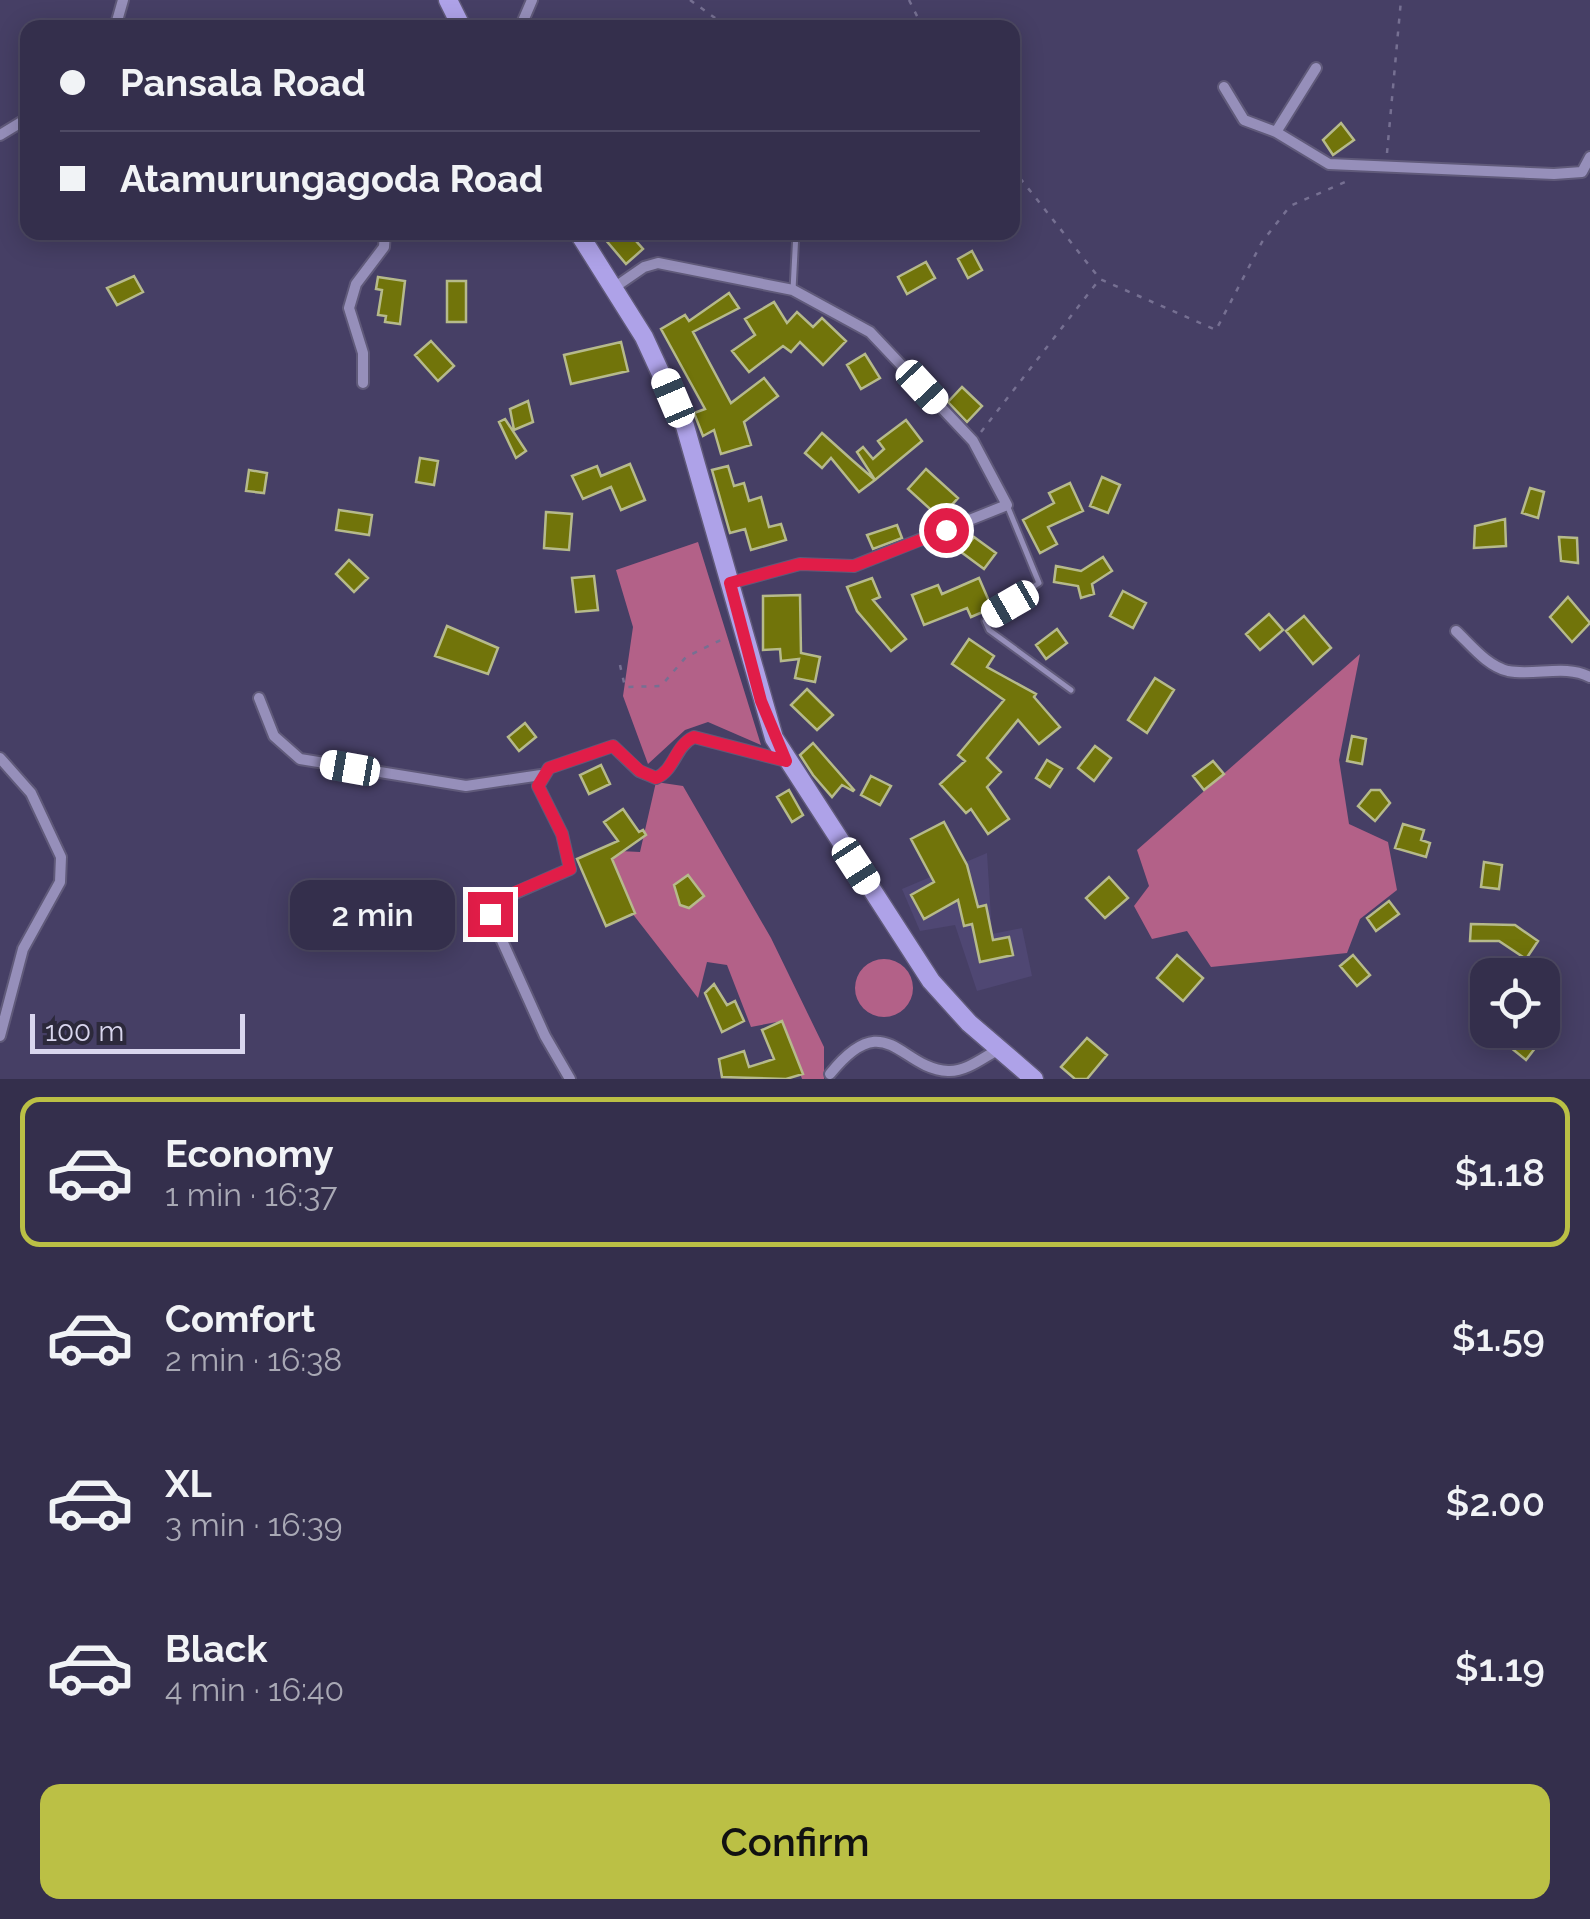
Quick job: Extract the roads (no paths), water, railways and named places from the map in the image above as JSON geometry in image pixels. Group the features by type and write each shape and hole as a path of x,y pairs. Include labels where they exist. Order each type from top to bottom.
{"highway":[{"path":"583,240 658,362 684,426 764,711 786,761 922,969 961,1015 1034,1079"}],"street":[{"path":"1276,132 1316,68"},
{"path":"1224,87 1244,120 1276,132 1329,164 1554,174 1582,172 1590,156"},
{"path":"362,383 363,353 348,308 356,284 384,247 384,240"},
{"path":"615,287 644,267 658,263 793,290 870,332 974,441 1007,505 854,566 800,564 730,583"},
{"path":"1456,631 1490,664 1509,671 1550,670 1590,677"},
{"path":"259,698 274,736 300,758 466,786 541,776"},
{"path":"570,1079 545,1036 490,914 492,902 502,895 570,869 562,834 538,786 541,776 549,768 613,746 640,771 656,778 668,770 679,747 694,737 786,761"},
{"path":"0,758 31,793 61,857 60,882 23,949 0,1036"},
{"path":"830,1074 845,1055 870,1044 898,1046 935,1068 951,1072 999,1048"}],"lane":[{"path":"793,290 796,240"},
{"path":"1007,505 1039,583 985,621 989,630 1071,690"}]}
